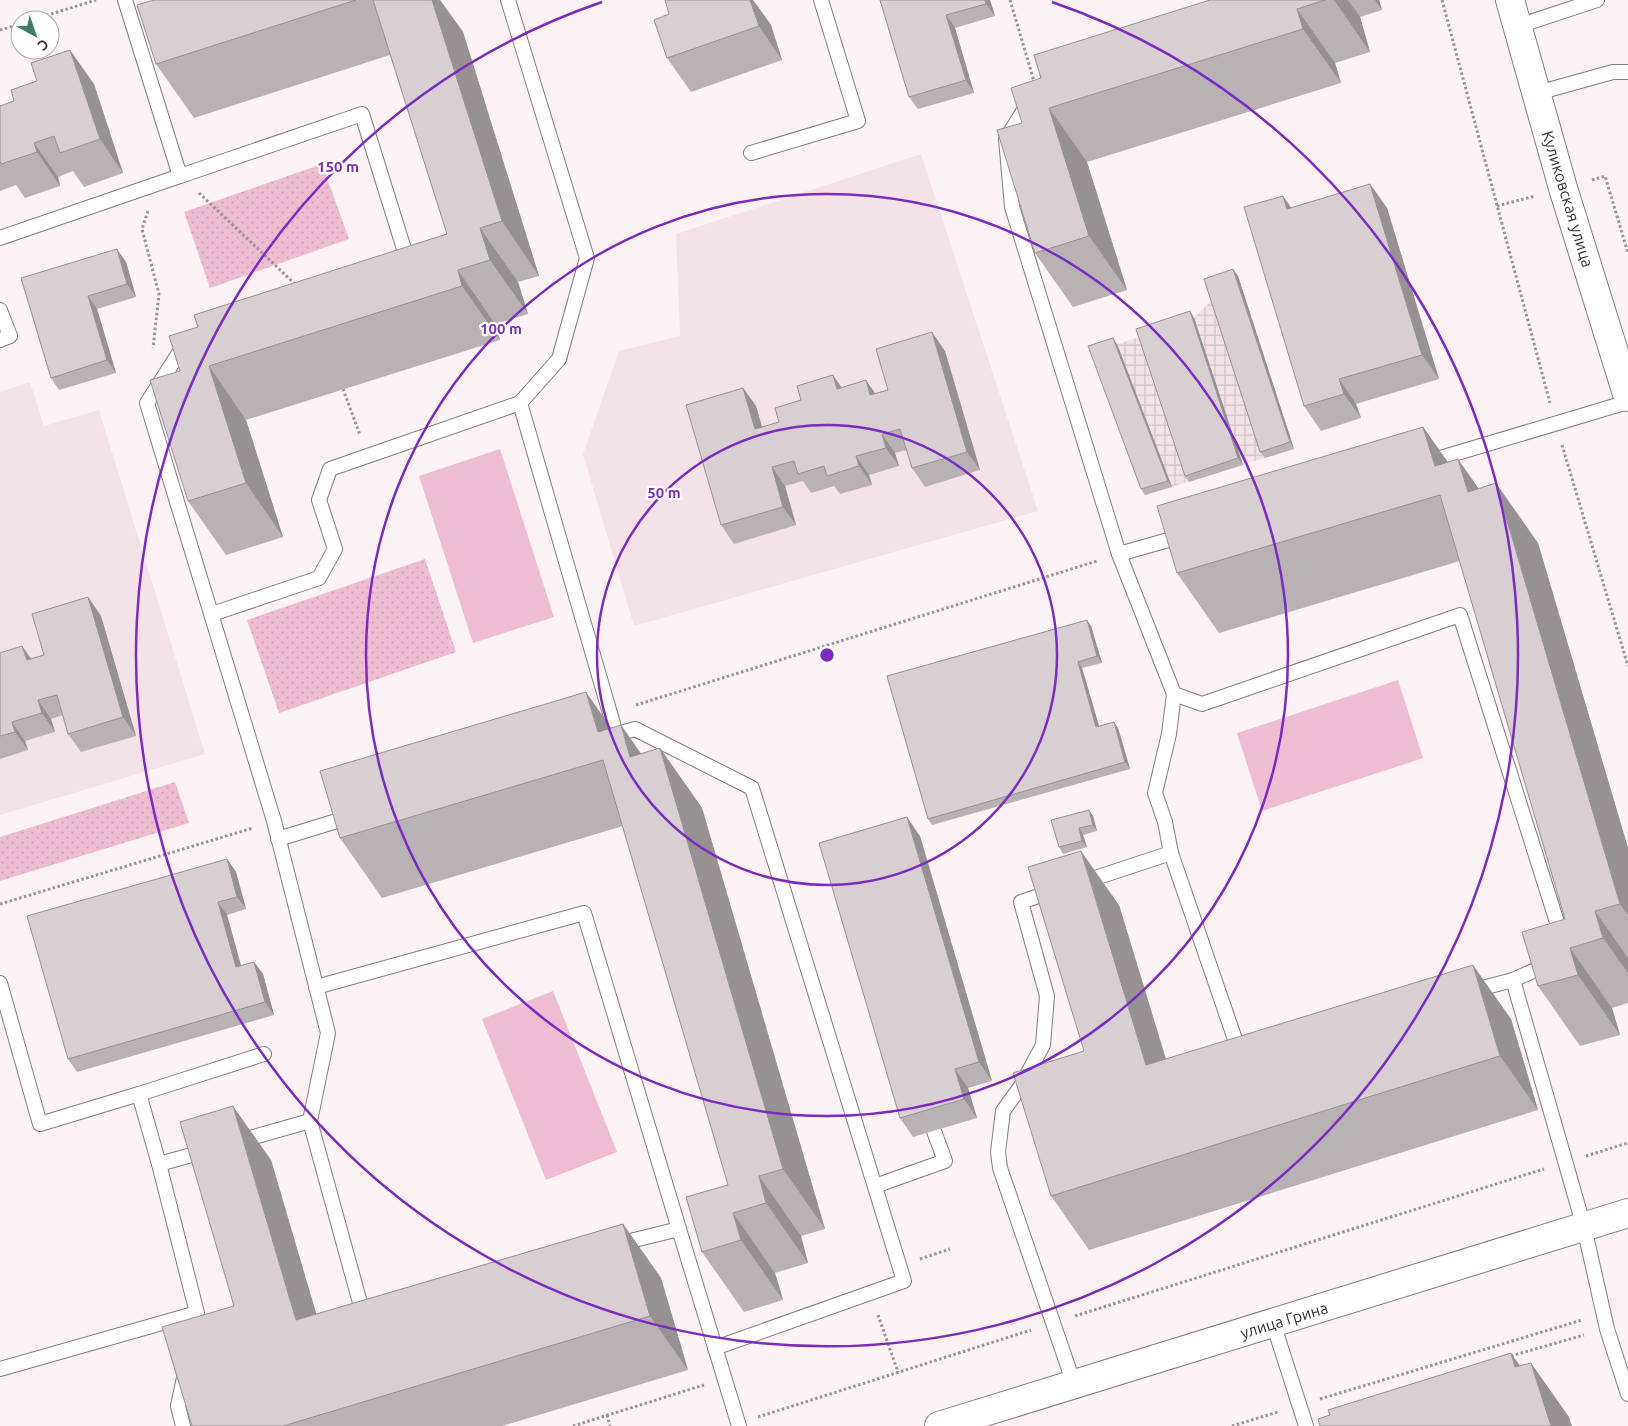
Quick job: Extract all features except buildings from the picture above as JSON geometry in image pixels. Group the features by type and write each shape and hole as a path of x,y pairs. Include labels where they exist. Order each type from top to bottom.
{"street":[{"name":"Куликовская улица","path":"1510,0 1538,93 1560,179 1628,397"},
{"name":"улица Грина","path":"939,1426 1628,1213"}],"lane":[{"path":"125,0 180,176"},
{"path":"212,614 319,578 334,549 319,500 330,469 520,403 559,359 587,258 508,0"},
{"path":"751,153 858,121 821,0"},
{"path":"1518,26 1597,0"},
{"path":"1538,93 1613,72 1628,72"},
{"path":"1037,90 1006,139 1012,207 1119,554 1174,694 1169,734 1155,792 1166,822 1171,853 1239,1052 1258,1046"},
{"path":"0,238 362,114 409,265 400,268"},
{"path":"0,310 10,336 0,340"},
{"path":"195,339 186,342 147,402 274,821 328,1033 310,1120 362,1310 381,1305"},
{"path":"1413,466 1628,402"},
{"path":"520,403 616,734"},
{"path":"1119,554 1198,531"},
{"path":"1174,694 1202,704 1460,615 1566,952 1512,980 1456,995"},
{"path":"597,740 635,729 752,788 904,1281 715,1348"},
{"path":"278,839 363,813"},
{"path":"1074,1384 1003,1177 998,1152 1003,1111 1021,1086 1043,1045 1046,996 1021,902 1171,853"},
{"path":"316,987 584,913 739,1424"},
{"path":"1512,980 1566,1162 1584,1227 1607,1329 1628,1394"},
{"path":"0,983 40,1124 264,1054"},
{"path":"139,1094 197,1313 193,1331"},
{"path":"159,1164 310,1120"},
{"path":"875,1186 945,1161 934,1131"},
{"path":"602,1248 679,1229"},
{"path":"0,1369 197,1313"},
{"path":"1273,1323 1306,1426"},
{"path":"183,1426 178,1406 187,1359"}],"path":[{"path":"60,11 96,0"},
{"path":"1010,0 1037,90"},
{"path":"1442,0 1556,423 1628,666"},
{"path":"180,176 300,289"},
{"path":"142,230 159,294 152,353"},
{"path":"343,389 368,456"},
{"path":"610,714 1119,554"},
{"path":"0,904 274,821"},
{"path":"739,1424 1054,1322 1628,1143"},
{"path":"899,1265 950,1249"},
{"path":"870,1293 898,1372"},
{"path":"1232,1426 1604,1314"},
{"path":"1503,1359 1607,1329"},
{"path":"573,1426 725,1379"},
{"path":"607,1415 610,1426"}],"shaded area":[{"path":"921,154 1038,511 634,626 583,454 619,351 680,336 676,234"},
{"path":"322,164 349,239 210,288 184,212"},
{"path":"1238,276 1294,449 1145,495 1092,353 1194,318 1213,299 1209,285"},
{"path":"30,382 44,426 99,410 205,754 0,815 0,392"},
{"path":"500,449 554,617 473,643 419,476"},
{"path":"425,559 456,652 279,713 247,620"},
{"path":"1398,680 1423,758 1262,811 1237,733"},
{"path":"175,782 189,823 0,881 0,837"},
{"path":"553,991 617,1152 546,1180 482,1019"}]}
